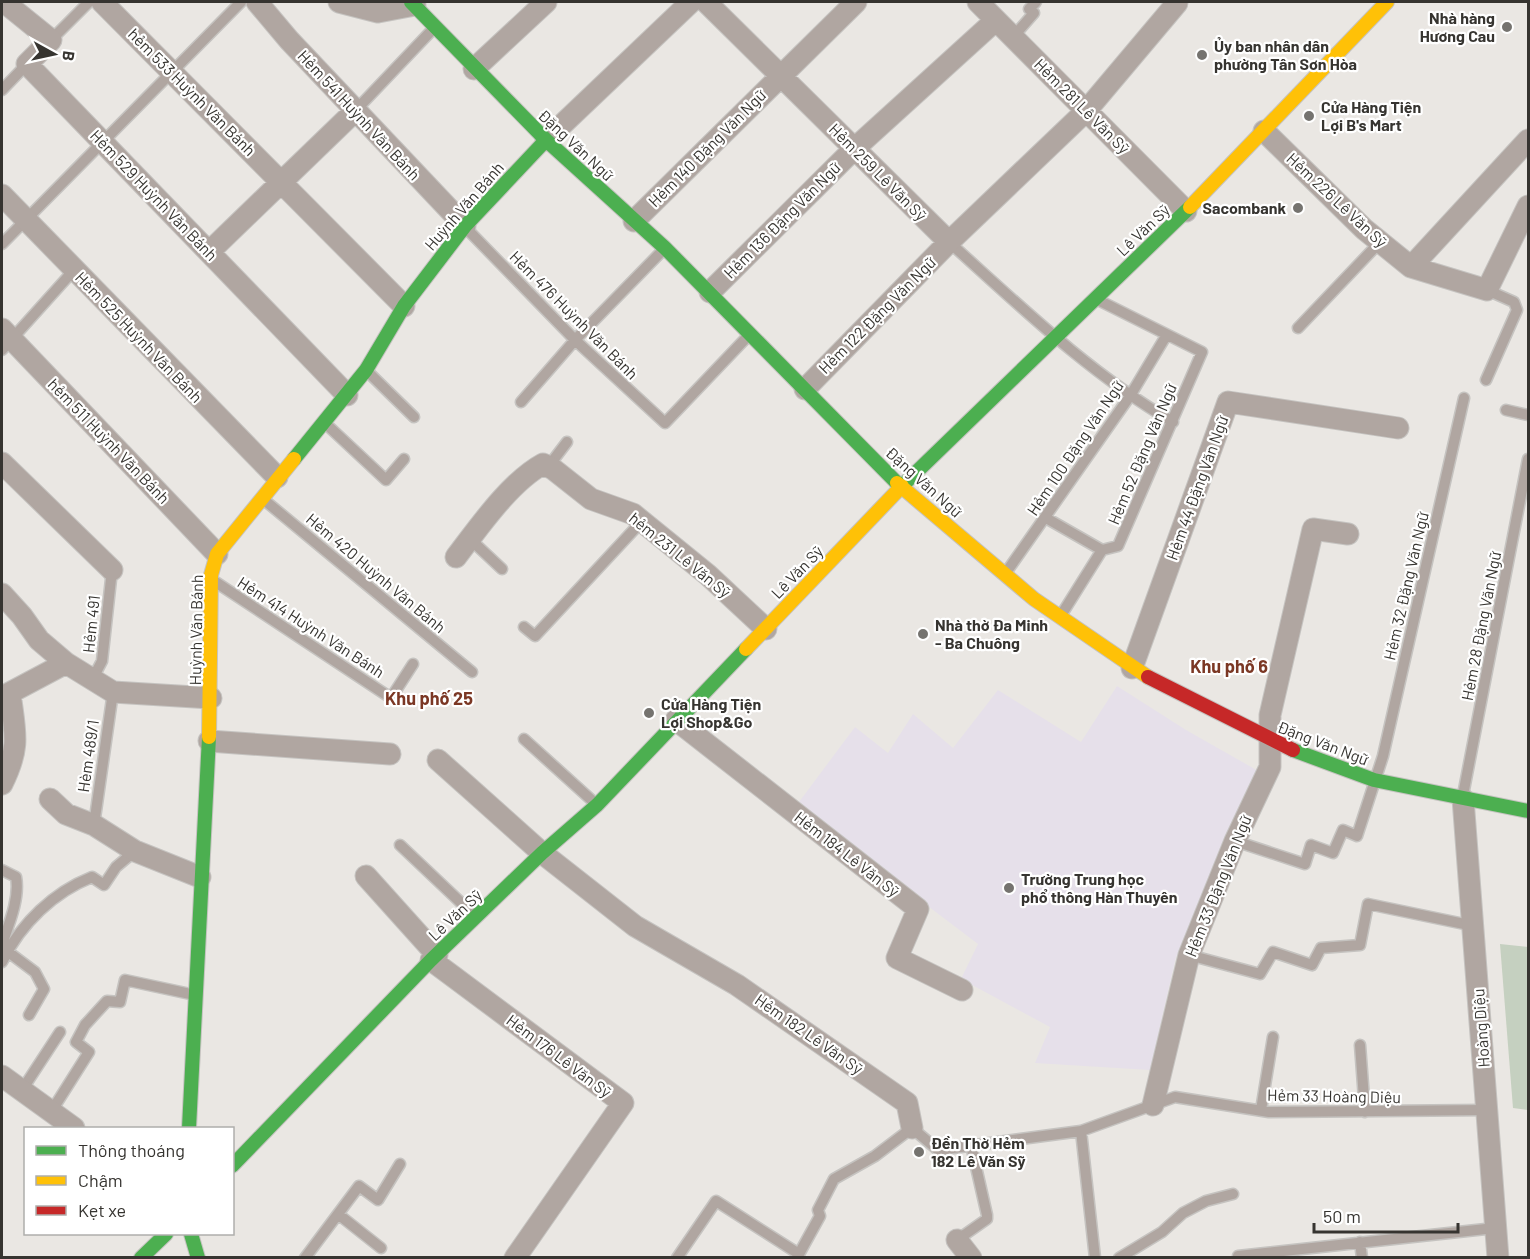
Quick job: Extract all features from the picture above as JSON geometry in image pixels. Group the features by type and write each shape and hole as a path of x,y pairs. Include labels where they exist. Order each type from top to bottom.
{"street":[{"path":"4,2 51,40 27,64"},
{"name":"hẻm 533 Huỳnh Văn Bánh","path":"102,2 404,306"},
{"name":"Hẻm 541 Huỳnh Văn Bánh","path":"257,2 355,111 465,226"},
{"path":"339,2 378,12 413,3"},
{"path":"474,69 546,2"},
{"path":"546,140 692,2"},
{"name":"Hẻm 259 Lê Văn Sỹ","path":"706,2 949,242"},
{"name":"Hẻm 140 Đặng Văn Ngữ","path":"634,221 856,2"},
{"name":"Hẻm 281 Lê Văn Sỹ","path":"978,2 1186,212"},
{"name":"Lê Văn Sỹ","path":"234,1164 434,958 542,854 597,805 901,487 1186,212 1387,2"},
{"name":"Đặng Văn Ngữ","path":"413,3 434,28 546,140 710,292 901,487 1060,617 1132,668 1271,741 1327,765 1374,780 1528,811"},
{"name":"Hẻm 122 Đặng Văn Ngữ","path":"805,389 949,242 1086,111 1177,3"},
{"name":"Hẻm 136 Đặng Văn Ngữ","path":"710,292 854,148 996,20"},
{"name":"Hẻm 529 Huỳnh Văn Bánh","path":"27,64 347,395"},
{"path":"282,183 355,111"},
{"name":"Hẻm 226 Lê Văn Sỹ","path":"1264,132 1380,242 1411,267 1487,290"},
{"name":"Huỳnh Văn Bánh","path":"189,1127 200,877 211,698 211,580 217,554 277,477 366,370 404,306 465,226 546,140"},
{"path":"1411,267 1528,140"},
{"name":"Hẻm 529 Huỳnh Văn Bánh","path":"209,252 282,183"},
{"name":"Hẻm 525 Huỳnh Văn Bánh","path":"2,195 277,477"},
{"path":"1487,290 1528,206"},
{"name":"hẻm 511 Huỳnh Văn Bánh","path":"5,339 217,554"},
{"name":"Hẻm 44 Đặng Văn Ngữ","path":"1132,668 1228,402 1398,428"},
{"path":"2,463 112,570"},
{"path":"456,557 532,470 543,465 548,466"},
{"name":"hẻm 231 Lê Văn Sỹ","path":"548,466 591,499 633,514 708,575 766,629"},
{"name":"Hẻm 33 Đặng Văn Ngữ","path":"1153,1105 1189,955 1235,842 1270,767 1270,715 1312,529 1348,534"},
{"path":"2,594 39,640 66,663 113,692 211,698"},
{"path":"2,784 12,760 17,731 6,695 66,663"},
{"name":"Hẻm 184 Lê Văn Sỹ","path":"676,720 918,909 897,958 962,990"},
{"path":"209,741 390,754"},
{"name":"Hẻm 182 Lê Văn Sỹ","path":"438,760 542,854 635,926 737,985 908,1103 912,1128"},
{"path":"50,799 66,814 94,825 135,852 200,877"},
{"name":"Hoàng Diệu","path":"1463,799 1498,1257"},
{"path":"366,876 434,958"},
{"name":"Hẻm 176 Lê Văn Sỹ","path":"434,958 623,1103 515,1257"},
{"path":"2,1076 73,1127"},
{"path":"141,1257 164,1235"},
{"path":"192,1235 201,1256"},
{"path":"957,1240 971,1257"}],"lane":[{"path":"51,40 89,2"},
{"path":"2,244 241,2"},
{"path":"1013,37 1034,13 1029,9 1036,2"},
{"path":"355,111 434,28"},
{"path":"2,90 27,64"},
{"name":"Hẻm 476 Huỳnh Văn Bánh","path":"465,226 575,340 665,423 750,334"},
{"name":"Hẻm 259 Lê Văn Sỹ","path":"949,242 1055,338 1130,396 1173,422"},
{"path":"1298,328 1380,242"},
{"path":"521,402 575,340 665,248"},
{"path":"5,339 74,270"},
{"path":"1486,380 1515,316 1517,305 1487,290"},
{"path":"1095,298 1166,336"},
{"name":"Hẻm 52 Đặng Văn Ngữ","path":"1060,617 1102,550 1118,546 1202,352 1166,336"},
{"name":"Hẻm 100 Đặng Văn Ngữ","path":"1005,574 1130,396 1166,336"},
{"path":"366,370 414,417"},
{"name":"Hẻm 32 Đặng Văn Ngữ","path":"1235,842 1305,864 1311,845 1333,853 1343,830 1357,836 1383,756 1464,398"},
{"path":"1506,411 1528,415"},
{"path":"324,422 386,480 404,459"},
{"path":"548,466 567,442"},
{"name":"Hẻm 28 Đặng Văn Ngữ","path":"1463,799 1528,459"},
{"name":"Hẻm 420 Huỳnh Văn Bánh","path":"261,497 472,672"},
{"path":"1046,518 1102,550"},
{"path":"524,627 535,636 642,521"},
{"path":"470,539 502,569"},
{"name":"Hẻm 491","path":"92,680 102,661 112,570"},
{"name":"Hẻm 414 Huỳnh Văn Bánh","path":"211,580 391,698 413,664"},
{"name":"Hèm 489/1","path":"94,825 113,692"},
{"path":"524,739 597,805"},
{"path":"400,845 478,918"},
{"path":"4,956 52,898 63,895 69,886 92,877 104,885 116,867 135,852"},
{"path":"2,870 16,877 17,883 12,915 2,944 4,956"},
{"path":"1189,955 1260,974 1273,952 1312,965 1322,948 1360,945 1368,904 1474,926"},
{"path":"4,956 35,972 44,989 29,1015"},
{"path":"51,1112 88,1052 76,1042 85,1025 107,1001 120,1002 125,980 196,995"},
{"path":"22,1090 60,1032"},
{"path":"1261,1110 1273,1037"},
{"path":"1360,1045 1365,1112"},
{"name":"Hẻm 33 Hoàng Diệu","path":"1081,1131 1175,1096 1261,1110 1365,1112 1486,1110"},
{"path":"677,1257 716,1201 799,1256 820,1216 818,1210 834,1179 874,1156 912,1128 938,1150 1081,1131 1095,1257"},
{"path":"957,1240 987,1219 970,1145"},
{"path":"305,1257 359,1186 378,1200 400,1164"},
{"path":"1119,1257 1146,1243 1190,1209 1206,1201 1233,1194"},
{"path":"338,1215 381,1248"},
{"path":"1238,1256 1495,1228"},
{"path":"1360,1242 1362,1257"}],"shaded area":[{"name":"Trường Trung học phổ thông Hàn Thuyên","path":"1117,686 1186,730 1260,772 1176,957 1150,1070 1035,1063 1050,1027 961,979 978,944 796,806 855,727 888,753 913,714 953,748 998,690 1081,742"}],"green space":[{"path":"1500,944 1528,947 1528,1110 1513,1108"}],"traffic: fast":[{"path":"411,2 546,140 665,248 897,483"},
{"path":"294,459 366,370 404,306 465,226 546,140"},
{"path":"902,486 1190,207"},
{"path":"234,1164 431,960 542,853 597,805 746,649"},
{"path":"189,1127 209,737"},
{"path":"1293,750 1374,780 1528,811"},
{"path":"141,1258 165,1235"},
{"path":"191,1235 198,1258"}],"traffic: slow":[{"path":"1190,207 1387,2"},
{"path":"209,737 211,575 217,554 294,459"},
{"path":"897,483 1034,599 1148,677"},
{"path":"746,649 902,486"}],"traffic: jam":[{"path":"1148,677 1293,750"}],"place":[{"name":"Nhà hàng Hương Cau","path":"1507,27"},
{"name":"Ủy ban nhân dân phường Tân Sơn Hòa","path":"1202,55"},
{"name":"Cửa Hàng Tiện Lợi B's Mart","path":"1309,116"},
{"name":"Sacombank","path":"1298,208"},
{"name":"Nhà thờ Đa Minh - Ba Chuông","path":"923,634"},
{"name":"Cửa Hàng Tiện Lợi Shop&Go","path":"649,713"},
{"name":"Trường Trung học phổ thông Hàn Thuyên","path":"1009,888"},
{"name":"Đền Thờ Hẻm 182 Lê Văn Sỹ","path":"919,1152"}],"district":[{"name":"Khu phố 6","path":"1229,667"},
{"name":"Khu phố 25","path":"429,699"}]}
